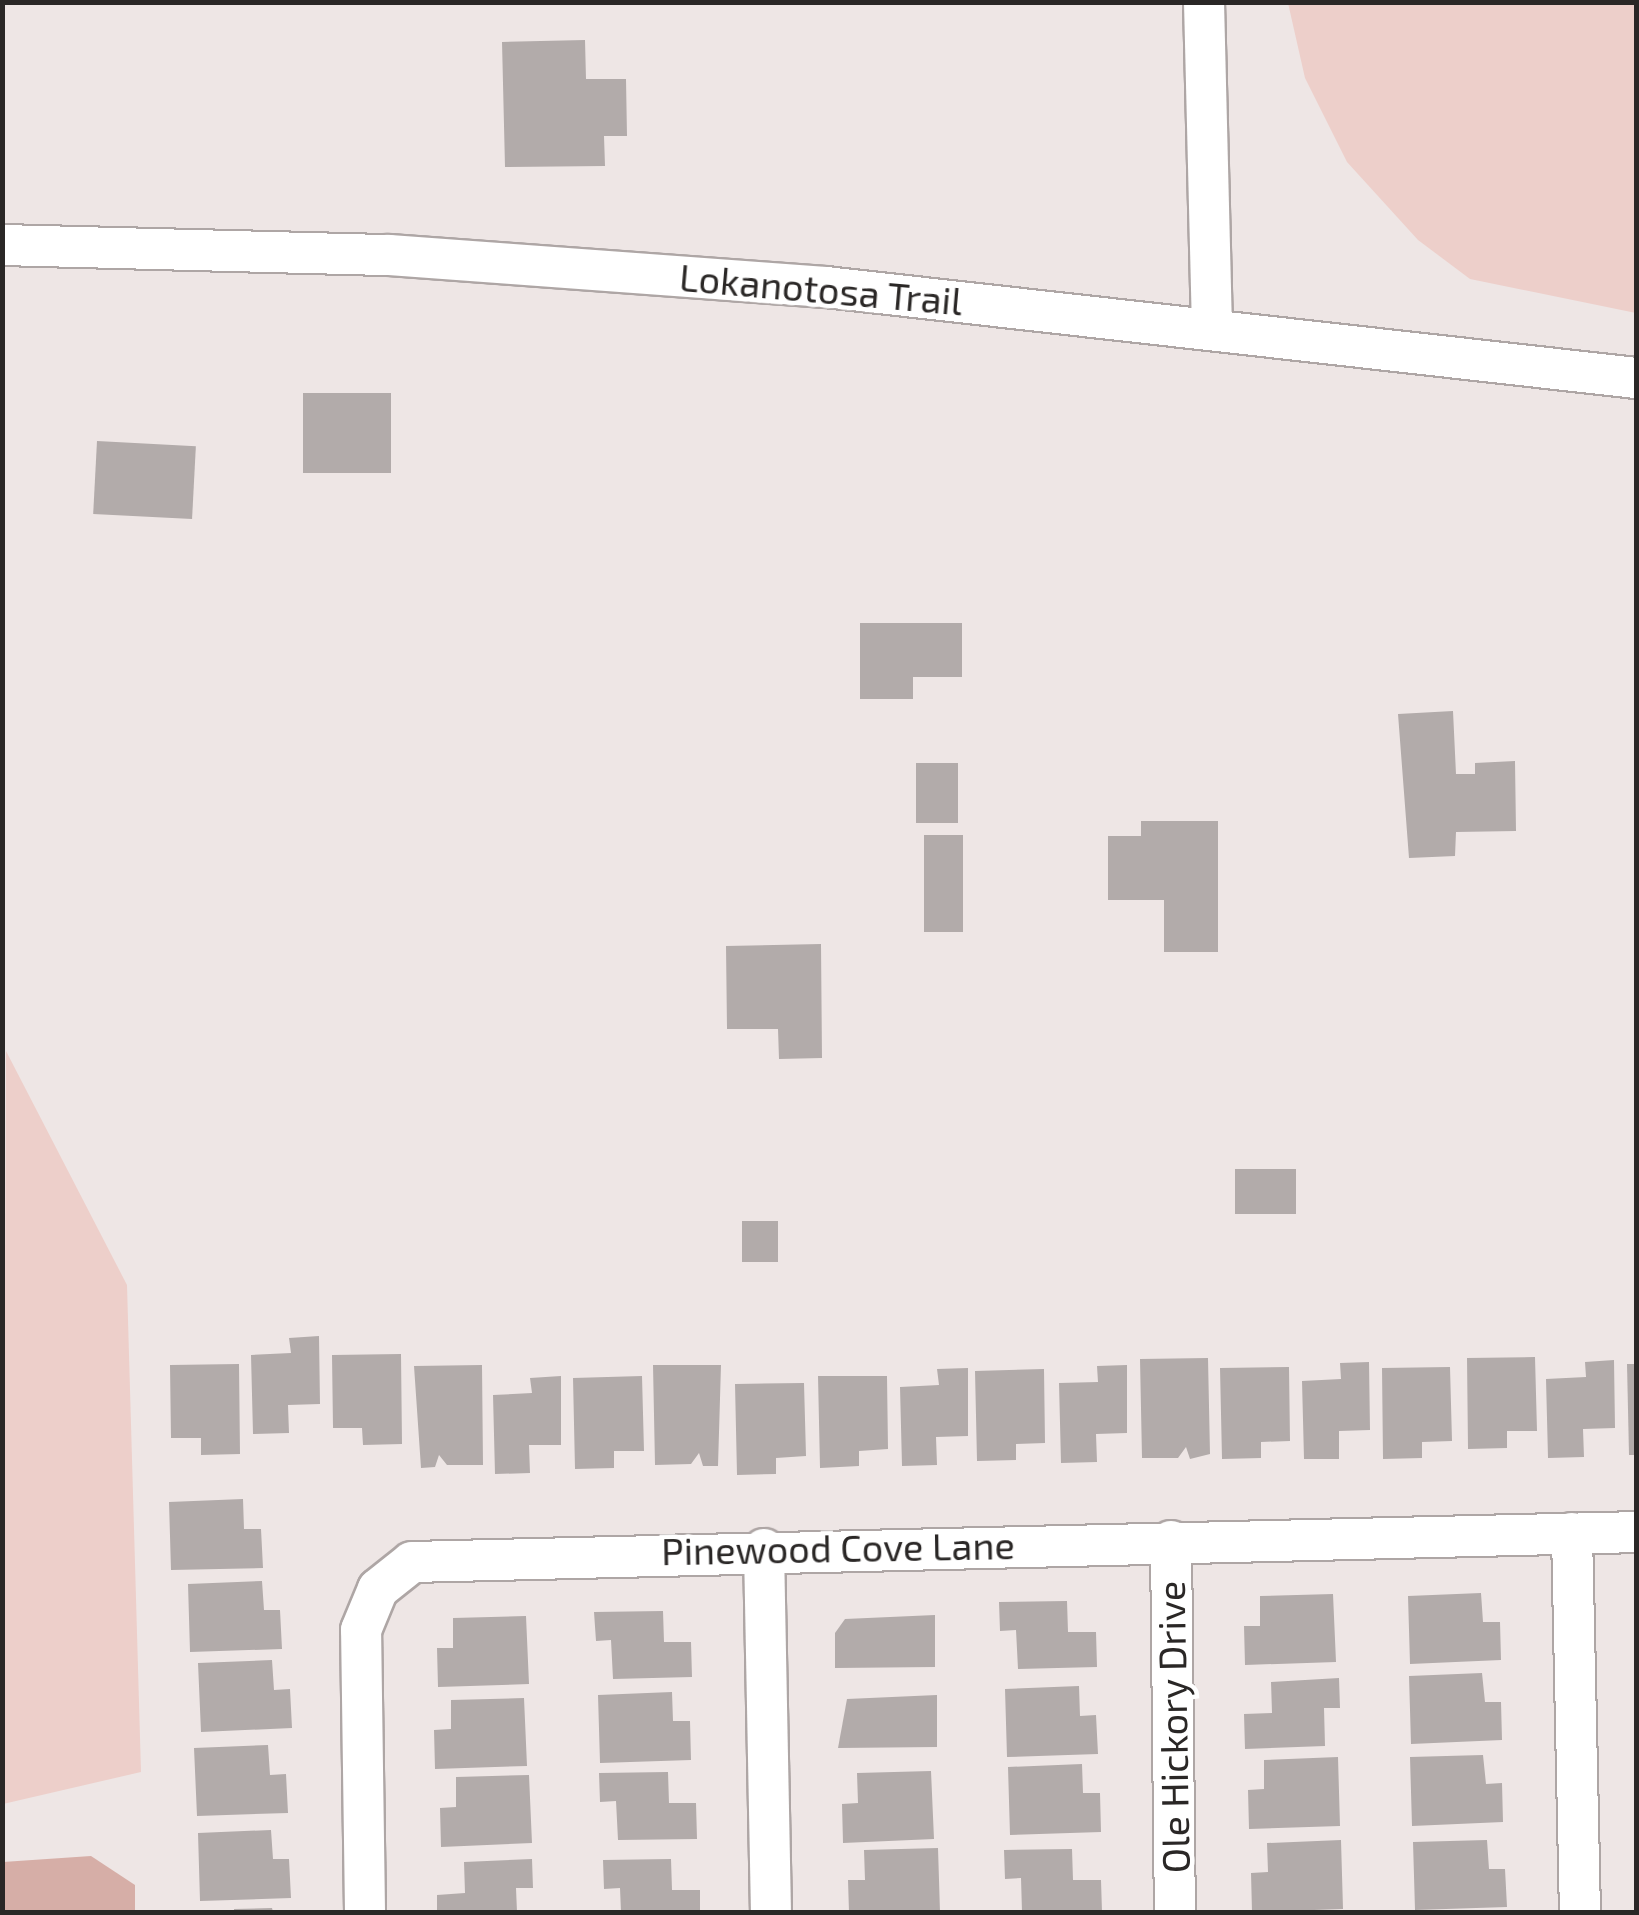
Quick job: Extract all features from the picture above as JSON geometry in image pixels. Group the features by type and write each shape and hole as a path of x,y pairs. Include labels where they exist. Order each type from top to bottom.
{"street":[{"path":"1204,2 1212,326"},
{"name":"Lokanotosa Trail","path":"2,245 420,257 1212,326 1636,378"},
{"name":"Pinewood Cove Lane","path":"365,1912 361,1630 394,1572 432,1557 1636,1532"},
{"path":"1572,1533 1580,1912"},
{"name":"Ole Hickory Drive","path":"1171,1541 1176,1912"},
{"path":"764,1549 771,1912"}],"shaded area":[{"path":"1288,3 1636,3 1636,313 1470,279 1418,240 1347,162 1305,78"},
{"path":"6,1051 127,1285 141,1772 3,1804"},
{"path":"91,1856 135,1885 135,1912 3,1912 3,1862"}],"building":[{"path":"585,40 586,79 626,79 627,136 604,136 605,166 505,167 502,42"},
{"path":"303,393 391,393 391,473 303,473"},
{"path":"97,441 196,446 192,519 93,514"},
{"path":"860,623 962,623 962,677 913,677 913,699 860,699"},
{"path":"1453,711 1456,774 1475,774 1475,763 1515,761 1516,831 1456,832 1455,856 1409,858 1398,714"},
{"path":"916,763 958,763 958,823 916,823"},
{"path":"1141,821 1218,821 1218,952 1164,952 1164,900 1108,900 1108,836 1141,836"},
{"path":"924,835 963,835 963,932 924,932"},
{"path":"821,944 822,1058 779,1059 778,1029 727,1029 726,946"},
{"path":"1235,1169 1296,1169 1296,1214 1235,1214"},
{"path":"742,1221 778,1221 778,1262 742,1262"},
{"path":"319,1336 320,1404 288,1405 289,1433 253,1434 251,1355 291,1353 289,1338"},
{"path":"401,1354 402,1444 363,1445 362,1428 333,1428 332,1355"},
{"path":"1535,1357 1537,1431 1507,1431 1507,1448 1468,1449 1467,1358"},
{"path":"1208,1358 1210,1454 1190,1459 1186,1447 1178,1458 1142,1458 1140,1359"},
{"path":"1614,1360 1615,1428 1583,1429 1584,1457 1548,1458 1546,1379 1586,1377 1585,1362"},
{"path":"1369,1362 1370,1430 1339,1431 1339,1459 1304,1459 1302,1381 1341,1379 1340,1363"},
{"path":"239,1364 240,1454 201,1455 201,1438 171,1438 170,1365"},
{"path":"1627,1364 1636,1364 1636,1455 1629,1455"},
{"path":"482,1365 483,1465 447,1465 439,1455 435,1467 421,1468 414,1366"},
{"path":"653,1365 721,1365 718,1466 703,1466 699,1453 691,1464 655,1465"},
{"path":"1127,1365 1127,1433 1096,1434 1097,1462 1061,1463 1059,1383 1098,1382 1097,1366"},
{"path":"1289,1367 1290,1441 1261,1442 1261,1458 1222,1459 1220,1368"},
{"path":"1450,1367 1452,1441 1422,1442 1422,1458 1383,1459 1382,1368"},
{"path":"968,1368 968,1436 936,1437 937,1465 902,1466 900,1387 939,1385 937,1369"},
{"path":"1044,1369 1045,1443 1016,1444 1016,1460 977,1461 975,1371"},
{"path":"561,1376 561,1445 529,1445 530,1473 495,1474 493,1395 532,1393 530,1378"},
{"path":"642,1376 644,1451 614,1451 614,1468 575,1469 573,1378"},
{"path":"818,1376 887,1376 888,1449 859,1451 859,1466 820,1468"},
{"path":"804,1383 806,1456 776,1458 776,1474 737,1475 735,1384"},
{"path":"243,1499 244,1529 261,1529 263,1568 171,1570 169,1502"},
{"path":"262,1581 264,1610 280,1610 282,1649 190,1652 188,1584"},
{"path":"1481,1593 1483,1622 1500,1622 1501,1660 1410,1664 1408,1596"},
{"path":"1333,1594 1336,1662 1245,1665 1244,1626 1260,1626 1260,1596"},
{"path":"1067,1601 1068,1632 1096,1632 1097,1667 1018,1669 1016,1630 1000,1631 999,1602"},
{"path":"663,1611 664,1642 691,1642 692,1677 613,1679 611,1640 596,1641 594,1612"},
{"path":"935,1615 935,1667 835,1668 835,1633 845,1619"},
{"path":"526,1616 529,1684 438,1687 437,1648 453,1648 453,1618"},
{"path":"272,1660 274,1690 290,1689 292,1728 201,1732 198,1663"},
{"path":"1482,1673 1485,1702 1501,1702 1502,1740 1411,1744 1409,1676"},
{"path":"1339,1678 1340,1708 1324,1708 1325,1746 1245,1749 1244,1714 1272,1713 1271,1682"},
{"path":"1079,1686 1080,1716 1096,1715 1098,1754 1007,1757 1005,1689"},
{"path":"672,1692 673,1721 690,1721 691,1760 600,1763 598,1695"},
{"path":"937,1695 937,1747 838,1748 847,1699"},
{"path":"524,1698 527,1766 435,1769 434,1730 451,1729 451,1700"},
{"path":"268,1745 270,1775 286,1774 288,1813 197,1816 194,1748"},
{"path":"1483,1755 1486,1784 1502,1783 1503,1822 1412,1826 1410,1757"},
{"path":"1338,1757 1340,1826 1249,1829 1248,1790 1264,1789 1264,1760"},
{"path":"1082,1764 1083,1793 1100,1793 1101,1832 1010,1835 1008,1767"},
{"path":"931,1771 934,1839 843,1843 842,1804 858,1803 857,1773"},
{"path":"668,1772 669,1803 696,1803 697,1839 618,1840 616,1801 600,1802 599,1773"},
{"path":"529,1775 532,1843 441,1847 440,1808 456,1807 456,1777"},
{"path":"271,1830 273,1859 289,1859 291,1898 200,1901 198,1833"},
{"path":"1341,1840 1343,1909 1252,1912 1251,1873 1268,1872 1267,1843"},
{"path":"1487,1840 1489,1869 1505,1869 1507,1907 1415,1910 1413,1842"},
{"path":"938,1848 940,1912 849,1912 848,1880 865,1880 864,1850"},
{"path":"1072,1849 1073,1880 1101,1880 1102,1912 1022,1912 1021,1878 1005,1879 1004,1850"},
{"path":"532,1859 533,1888 516,1888 517,1912 437,1912 437,1895 465,1893 464,1862"},
{"path":"671,1859 672,1890 700,1890 700,1912 621,1912 620,1888 604,1889 603,1860"},
{"path":"272,1908 273,1912 234,1912 234,1909"}]}
